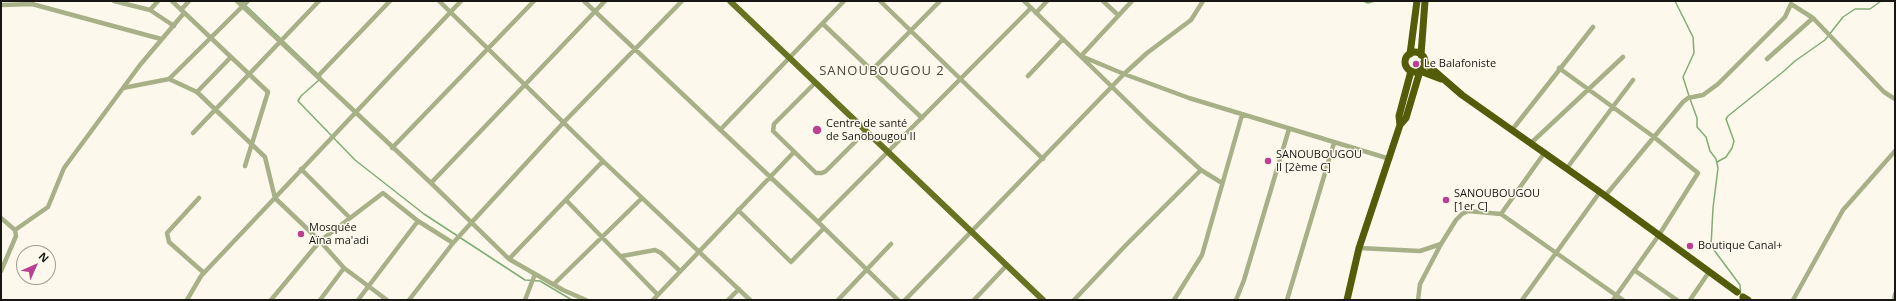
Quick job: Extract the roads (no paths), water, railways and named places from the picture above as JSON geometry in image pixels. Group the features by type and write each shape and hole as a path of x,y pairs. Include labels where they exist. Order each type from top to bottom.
{"highway":[{"path":"1417,1 1410,54 1405,61 1406,67 1411,71 1420,71 1445,81"},
{"path":"1425,1 1421,55 1424,62 1462,95 1545,152 1743,296"},
{"path":"1410,54 1416,53 1421,55"},
{"path":"1346,300 1359,248 1400,126 1406,118 1424,62"},
{"path":"1400,126 1399,116 1411,71"}],"main road":[{"path":"730,1 1043,300"}],"street":[{"path":"114,1 150,10 174,26"},
{"path":"150,10 158,1"},
{"path":"172,1 230,58 268,92 244,166"},
{"path":"15,230 48,208 64,168 123,88 161,39 174,26 189,1"},
{"path":"237,1 246,3 355,112 392,148 432,183 509,259 563,290 586,300"},
{"path":"193,133 319,1"},
{"path":"320,76 390,1"},
{"path":"439,1 563,123 750,300"},
{"path":"187,300 188,295 204,274 301,169 461,1"},
{"path":"392,148 534,1"},
{"path":"584,1 818,222 898,300"},
{"path":"432,183 604,1"},
{"path":"410,300 453,243 472,222 563,123 682,1"},
{"path":"720,130 790,59 844,1"},
{"path":"880,1 1043,159"},
{"path":"872,70 940,1"},
{"path":"1024,1 1201,170 1222,183"},
{"path":"1036,13 1047,1"},
{"path":"1103,1 1118,15"},
{"path":"1081,56 1132,1"},
{"path":"905,300 1124,74 1147,53 1191,20 1203,1"},
{"path":"123,88 169,79 246,3"},
{"path":"1,5 32,4 161,39"},
{"path":"1522,300 1603,194 1683,102 1690,98 1703,95 1718,84 1784,17 1791,4 1813,18 1884,92 1895,99"},
{"path":"818,222 889,153 1031,8"},
{"path":"1767,59 1813,18"},
{"path":"823,24 922,118"},
{"path":"1512,130 1559,68 1593,27"},
{"path":"1028,76 1063,39"},
{"path":"1081,56 1189,98 1390,159"},
{"path":"198,92 230,58"},
{"path":"1531,143 1623,58"},
{"path":"1559,68 1654,137 1698,173 1659,235 1613,300"},
{"path":"169,79 198,92 251,146 265,157 275,198 320,241 344,268 387,300"},
{"path":"1566,168 1633,80"},
{"path":"815,83 774,124 773,131 816,173 822,173 866,130"},
{"path":"1174,300 1202,255 1242,114"},
{"path":"1236,300 1244,280 1289,129"},
{"path":"1287,300 1334,143"},
{"path":"1793,300 1843,210 1895,151"},
{"path":"653,300 794,152"},
{"path":"1501,214 1545,152"},
{"path":"509,259 603,161"},
{"path":"301,169 350,218"},
{"path":"1074,300 1201,170"},
{"path":"271,300 320,241 383,192 418,221 453,243"},
{"path":"199,198 167,233 169,242 204,274"},
{"path":"554,284 642,198"},
{"path":"566,200 622,256 658,295"},
{"path":"738,210 792,262 824,228"},
{"path":"1418,300 1420,284 1441,244 1462,214 1468,211 1501,214 1623,300"},
{"path":"1,218 15,230 16,236 1,271"},
{"path":"358,300 418,221"},
{"path":"838,300 891,244"},
{"path":"1359,248 1420,251 1441,244"},
{"path":"622,256 655,250 661,253 680,271"},
{"path":"974,300 1007,265"},
{"path":"320,300 344,268"},
{"path":"1634,270 1677,300"},
{"path":"1690,300 1710,272"},
{"path":"527,299 535,274"},
{"path":"728,300 739,289"},
{"path":"1894,300 1895,294"}],"waterway":[{"path":"241,1 321,77"},
{"path":"1363,1 1368,3 1375,1"},
{"path":"1675,1 1693,37 1694,53 1683,77 1689,96"},
{"path":"1717,162 1726,157 1732,148 1734,141 1726,119 1728,116 1795,61 1825,40 1843,17 1855,9 1870,9 1881,1"},
{"path":"319,80 301,96 298,101 355,160 424,214 525,280 540,281 572,300"},
{"path":"1690,99 1697,118 1697,127 1706,137 1710,151 1716,159 1718,168 1713,208 1711,246 1740,285 1741,300"}],"place":[{"name":"Le Balafoniste","path":"1416,64"},
{"name":"Centre de santé de Sanobougou II","path":"817,130"},
{"name":"SANOUBOUGOU II [2ème C]","path":"1268,161"},
{"name":"SANOUBOUGOU [1er C]","path":"1446,200"},
{"name":"Mosquée Aïna ma'adi","path":"301,234"},
{"name":"Boutique Canal+","path":"1690,246"}],"district":[{"name":"SANOUBOUGOU 2","path":"882,71"}]}
